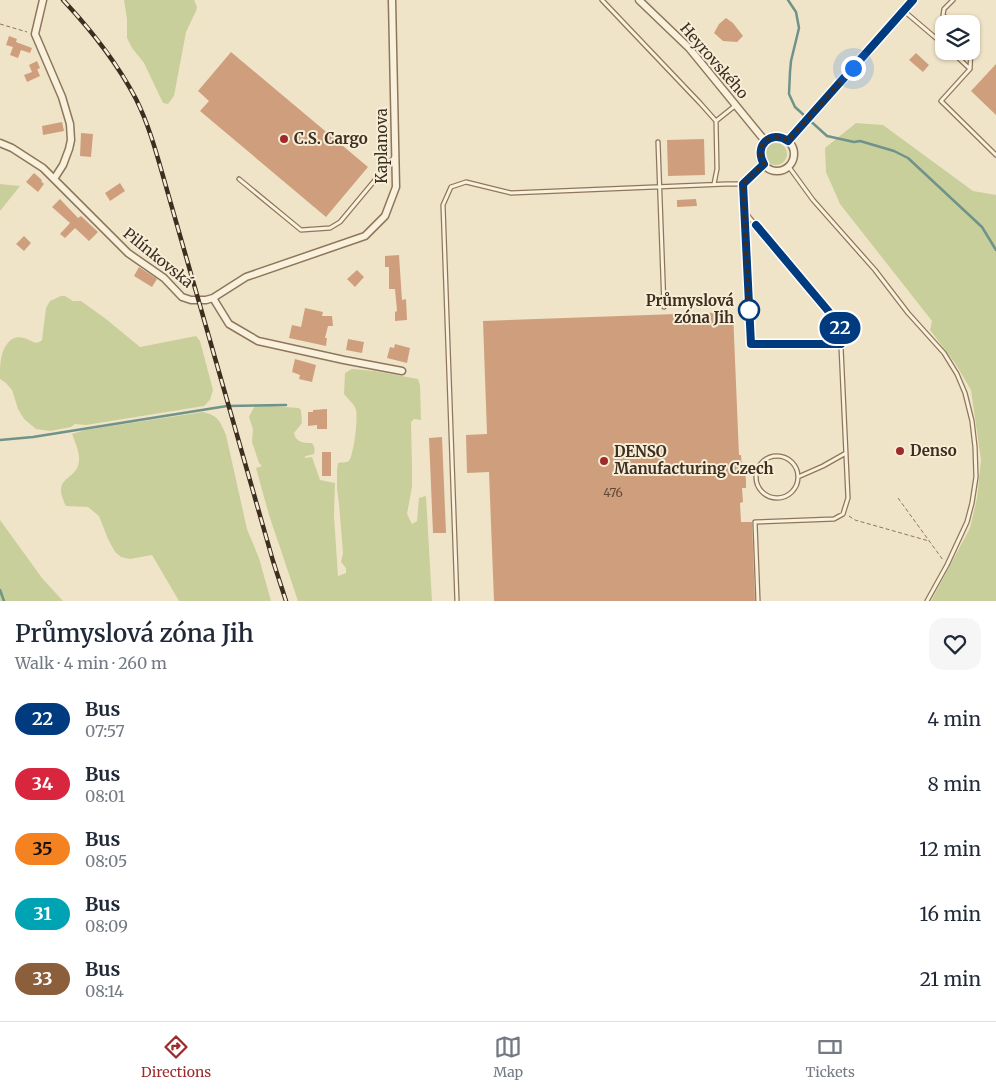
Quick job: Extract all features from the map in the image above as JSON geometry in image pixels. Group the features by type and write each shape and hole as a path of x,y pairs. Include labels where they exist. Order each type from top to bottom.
{"street":[{"path":"43,0 35,34 62,97 70,124 71,140 63,165 54,179"},
{"name":"Kaplanova","path":"213,298 246,277 365,236 385,216 396,187 392,0"},
{"name":"Heyrovského","path":"639,0 689,48 765,142"},
{"path":"788,141 913,0"},
{"path":"777,137 788,141 793,147 794,154 793,161 789,167 776,171 769,169 764,164 760,154 765,142 777,137"},
{"name":"Pilínkovská","path":"0,143 12,148 43,168 128,253 164,278 182,297 191,300 213,298"},
{"path":"213,298 229,324 258,342 402,371"}],"lane":[{"path":"602,0 716,121 716,169 714,184"},
{"path":"944,15 944,9 953,0"},
{"path":"904,10 935,37"},
{"path":"960,60 970,69"},
{"path":"970,60 970,69 941,101 996,155"},
{"path":"716,121 736,106"},
{"path":"658,142 664,307"},
{"path":"239,179 301,230 330,228 340,222 395,156"},
{"path":"457,601 443,205 451,187 466,182 511,193 743,184 764,164"},
{"path":"789,167 813,200 875,270 908,313 944,353 957,374 965,393 972,421 975,448 976,477 972,503 968,522 927,601"},
{"path":"743,184 751,344 841,344"},
{"path":"744,211 840,325 848,498 844,514 834,519 755,522 758,601"},
{"path":"798,477 846,453"},
{"path":"779,456 793,463 798,477 794,491 786,497 776,499 766,496 762,492 757,484 756,473 761,464 769,458 779,456"}],"path":[{"path":"0,24 35,34"},
{"path":"898,498 947,565"},
{"path":"844,514 855,520 929,541"}],"green space":[{"path":"124,0 194,0 197,7 186,32 174,96 168,104 163,103 144,63 127,38"},
{"path":"856,123 883,125 973,191 996,195 996,601 931,601 970,528 977,498 981,460 971,390 955,363 930,330 932,321 840,204 826,172 825,148"},
{"path":"776,143 784,146 787,154 784,162 776,165 768,162 765,154 768,146"},
{"path":"0,184 20,186 0,211"},
{"path":"65,296 73,301 81,301 140,347 196,336 200,341 213,390 210,400 204,406 86,425 75,424 71,427 50,431 36,429 24,419 18,409 12,390 0,379 2,357 5,347 13,338 18,337 36,343 42,340 46,308 50,301"},
{"path":"352,369 418,379 420,385 421,420 414,419 411,422 412,487 407,514 412,524 417,521 419,498 426,496 432,601 298,601 269,515 256,468 262,466 259,463 252,442 253,429 249,417 256,405 299,408 301,410 302,423 294,433 295,436 301,442 312,443 315,450 314,454 304,458 312,457 320,480 335,483 334,516 338,576 346,573 346,568 341,562 343,553 337,470 338,463 349,461 355,436 356,410 344,394 345,373"},
{"path":"203,412 218,419 226,435 247,529 259,558 271,601 179,601 152,555 130,559 121,557 115,552 108,539 99,516 88,507 66,506 62,496 61,489 63,484 74,473 79,461 78,451 72,434 85,430"},
{"path":"0,520 42,578 63,601 0,601"}],"building":[{"path":"726,18 733,23 743,36 737,42 723,41 714,33 719,24"},
{"path":"9,36 17,39 16,42 32,48 30,53 21,50 18,58 10,55 13,47 6,45"},
{"name":"C.S. Cargo","path":"231,52 368,167 326,217 200,111 209,101 198,91"},
{"path":"916,53 929,65 923,72 909,60"},
{"path":"37,61 40,68 37,69 40,76 27,82 24,75 32,72 29,65"},
{"path":"996,64 996,115 971,91"},
{"path":"62,122 64,131 43,135 42,126"},
{"path":"81,133 93,134 91,157 80,156"},
{"path":"704,139 705,175 668,176 667,140"},
{"path":"34,173 44,184 38,192 26,182"},
{"path":"120,183 125,191 110,201 105,193"},
{"path":"60,199 78,218 81,216 98,232 89,241 75,228 65,238 60,234 70,223 52,207"},
{"path":"696,199 697,206 677,207 677,200"},
{"path":"24,236 31,243 24,251 16,244"},
{"path":"399,255 402,300 406,299 407,320 395,321 395,312 397,311 395,289 389,289 389,267 385,267 385,256"},
{"path":"139,267 157,279 152,287 134,276"},
{"path":"357,270 364,277 355,287 347,279"},
{"path":"305,308 323,312 322,316 332,316 333,326 328,326 325,338 327,338 326,346 289,338 292,325 301,327"},
{"name":"DENSO Manufacturing Czech","path":"733,312 739,455 741,455 742,468 745,468 746,481 746,488 742,488 743,502 740,503 741,522 752,522 755,601 494,601 489,472 467,473 466,435 487,434 483,321"},
{"path":"348,339 364,342 362,353 346,350"},
{"path":"395,344 410,348 407,363 387,358 390,347 394,348"},
{"path":"295,359 316,365 312,382 299,379 300,375 292,372"},
{"path":"327,409 327,429 317,429 317,425 308,426 308,412"},
{"path":"442,437 446,533 433,533 429,438"},
{"path":"322,452 331,452 331,476 322,476"}],"waterway":[{"path":"788,0 796,12 799,28 790,72 789,94 795,107 827,136 854,142 860,141 894,151 908,158 982,227 996,250"},
{"path":"0,440 33,437 227,406 286,405"},
{"path":"0,590 4,601"}],"railway":[{"path":"63,0 112,59 136,99 149,130 286,601"}],"bus line":[{"name":"22","path":"756,225 840,325 841,344 751,344 743,184 764,164 760,154 765,142 777,137 788,141 913,0"}],"place":[{"name":"C.S. Cargo","path":"284,139"},
{"name":"Průmyslová zóna Jih","path":"749,310"},
{"name":"Denso","path":"900,451"},
{"name":"DENSO Manufacturing Czech","path":"604,461"}],"route":[{"path":"749,310 749,313 743,184 764,164 760,154 765,142 777,137 788,141 853,68"}]}
